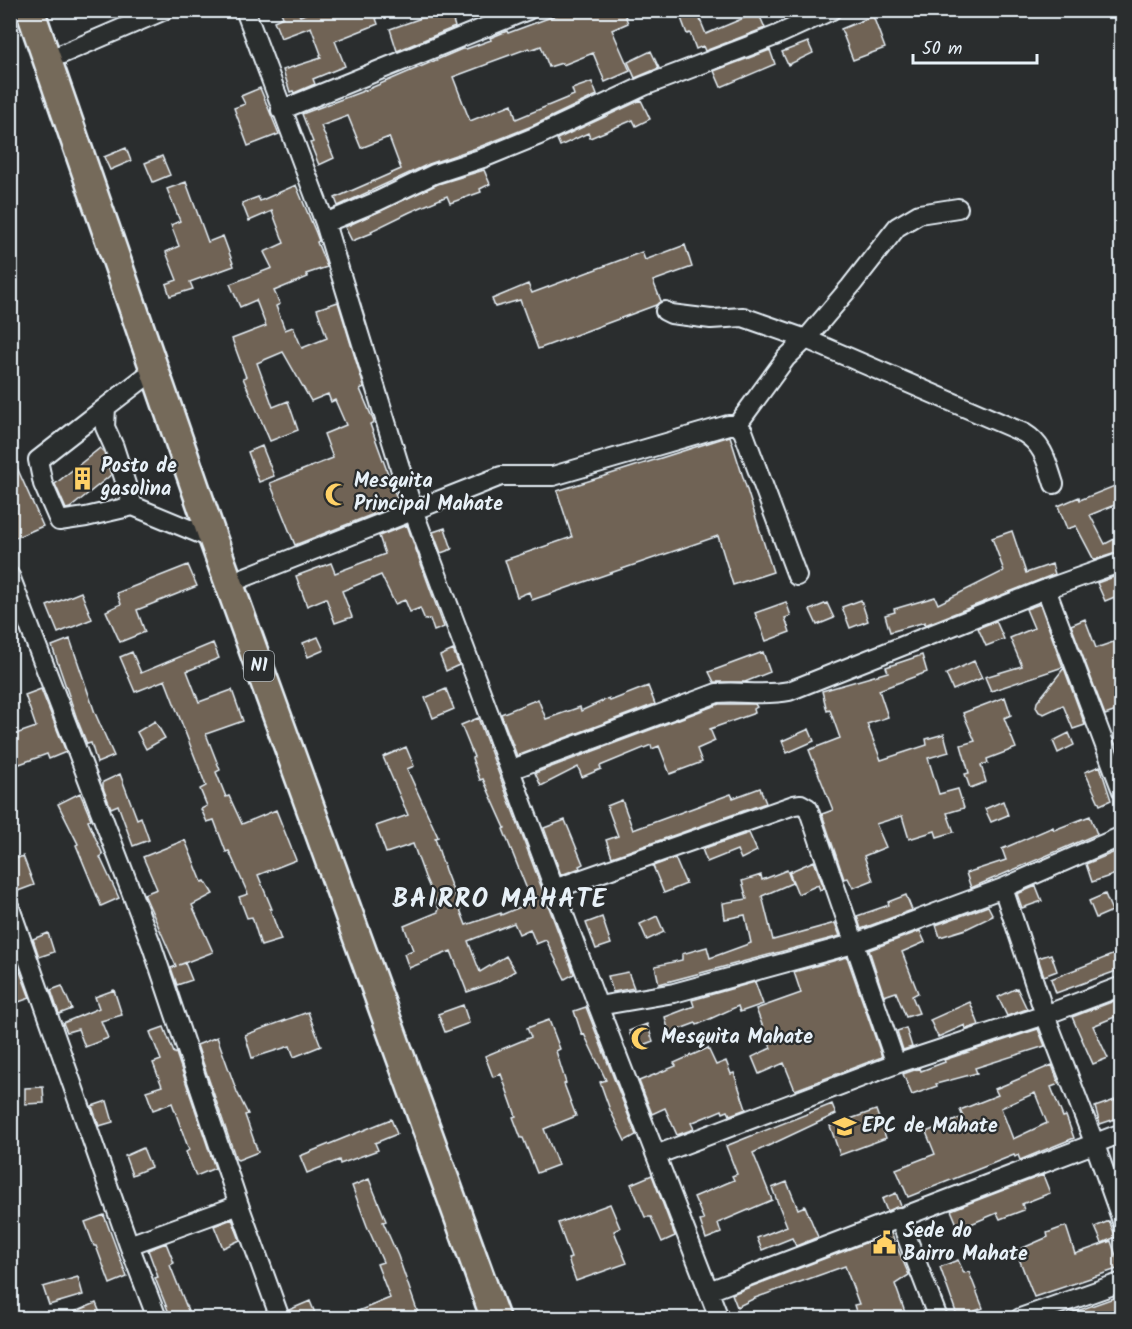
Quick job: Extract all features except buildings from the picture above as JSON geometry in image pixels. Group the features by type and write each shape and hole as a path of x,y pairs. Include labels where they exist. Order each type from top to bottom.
{"highway":[{"name":"N1","path":"30,10 213,539 495,1318"}],"street":[{"path":"48,60 165,10"},
{"path":"245,10 325,223 413,510 598,1006 719,1318"},
{"path":"281,110 528,10"},
{"path":"325,223 434,174 515,145 644,86 775,36 832,10"},
{"path":"737,425 786,358 806,339 850,288 897,227 919,214 958,208"},
{"path":"665,311 671,314 711,319 743,317 806,339 1036,440 1046,458 1054,484"},
{"path":"153,370 38,460 43,484 59,521 133,506 213,539"},
{"path":"106,407 105,427 133,506"},
{"path":"230,583 501,477 553,476 728,425 737,425 743,431 797,576"},
{"path":"510,770 717,693 777,694 789,691 1046,589 1122,562"},
{"path":"10,576 152,946 239,1205 280,1318"},
{"path":"1046,589 1122,791"},
{"path":"554,889 801,804 808,808 896,1064"},
{"path":"598,1006 674,993 853,944 1003,888 1122,836"},
{"path":"1003,888 1045,1015 1122,1221"},
{"path":"10,908 157,1318"},
{"path":"656,1155 896,1064 1045,1015 1122,986"},
{"path":"709,1291 1122,1132"},
{"path":"129,1245 239,1205"},
{"path":"899,1217 938,1318"},
{"path":"1020,1318 1122,1282"}],"place":[{"name":"Posto de gasolina","path":"83,479"},
{"name":"Mesquita Principal Mahate","path":"336,494"},
{"name":"Mesquita Mahate","path":"643,1038"},
{"name":"EPC de Mahate","path":"844,1127"},
{"name":"Sede do Bairro Mahate","path":"885,1243"}],"district":[{"name":"BAIRRO MAHATE","path":"500,900"}]}
